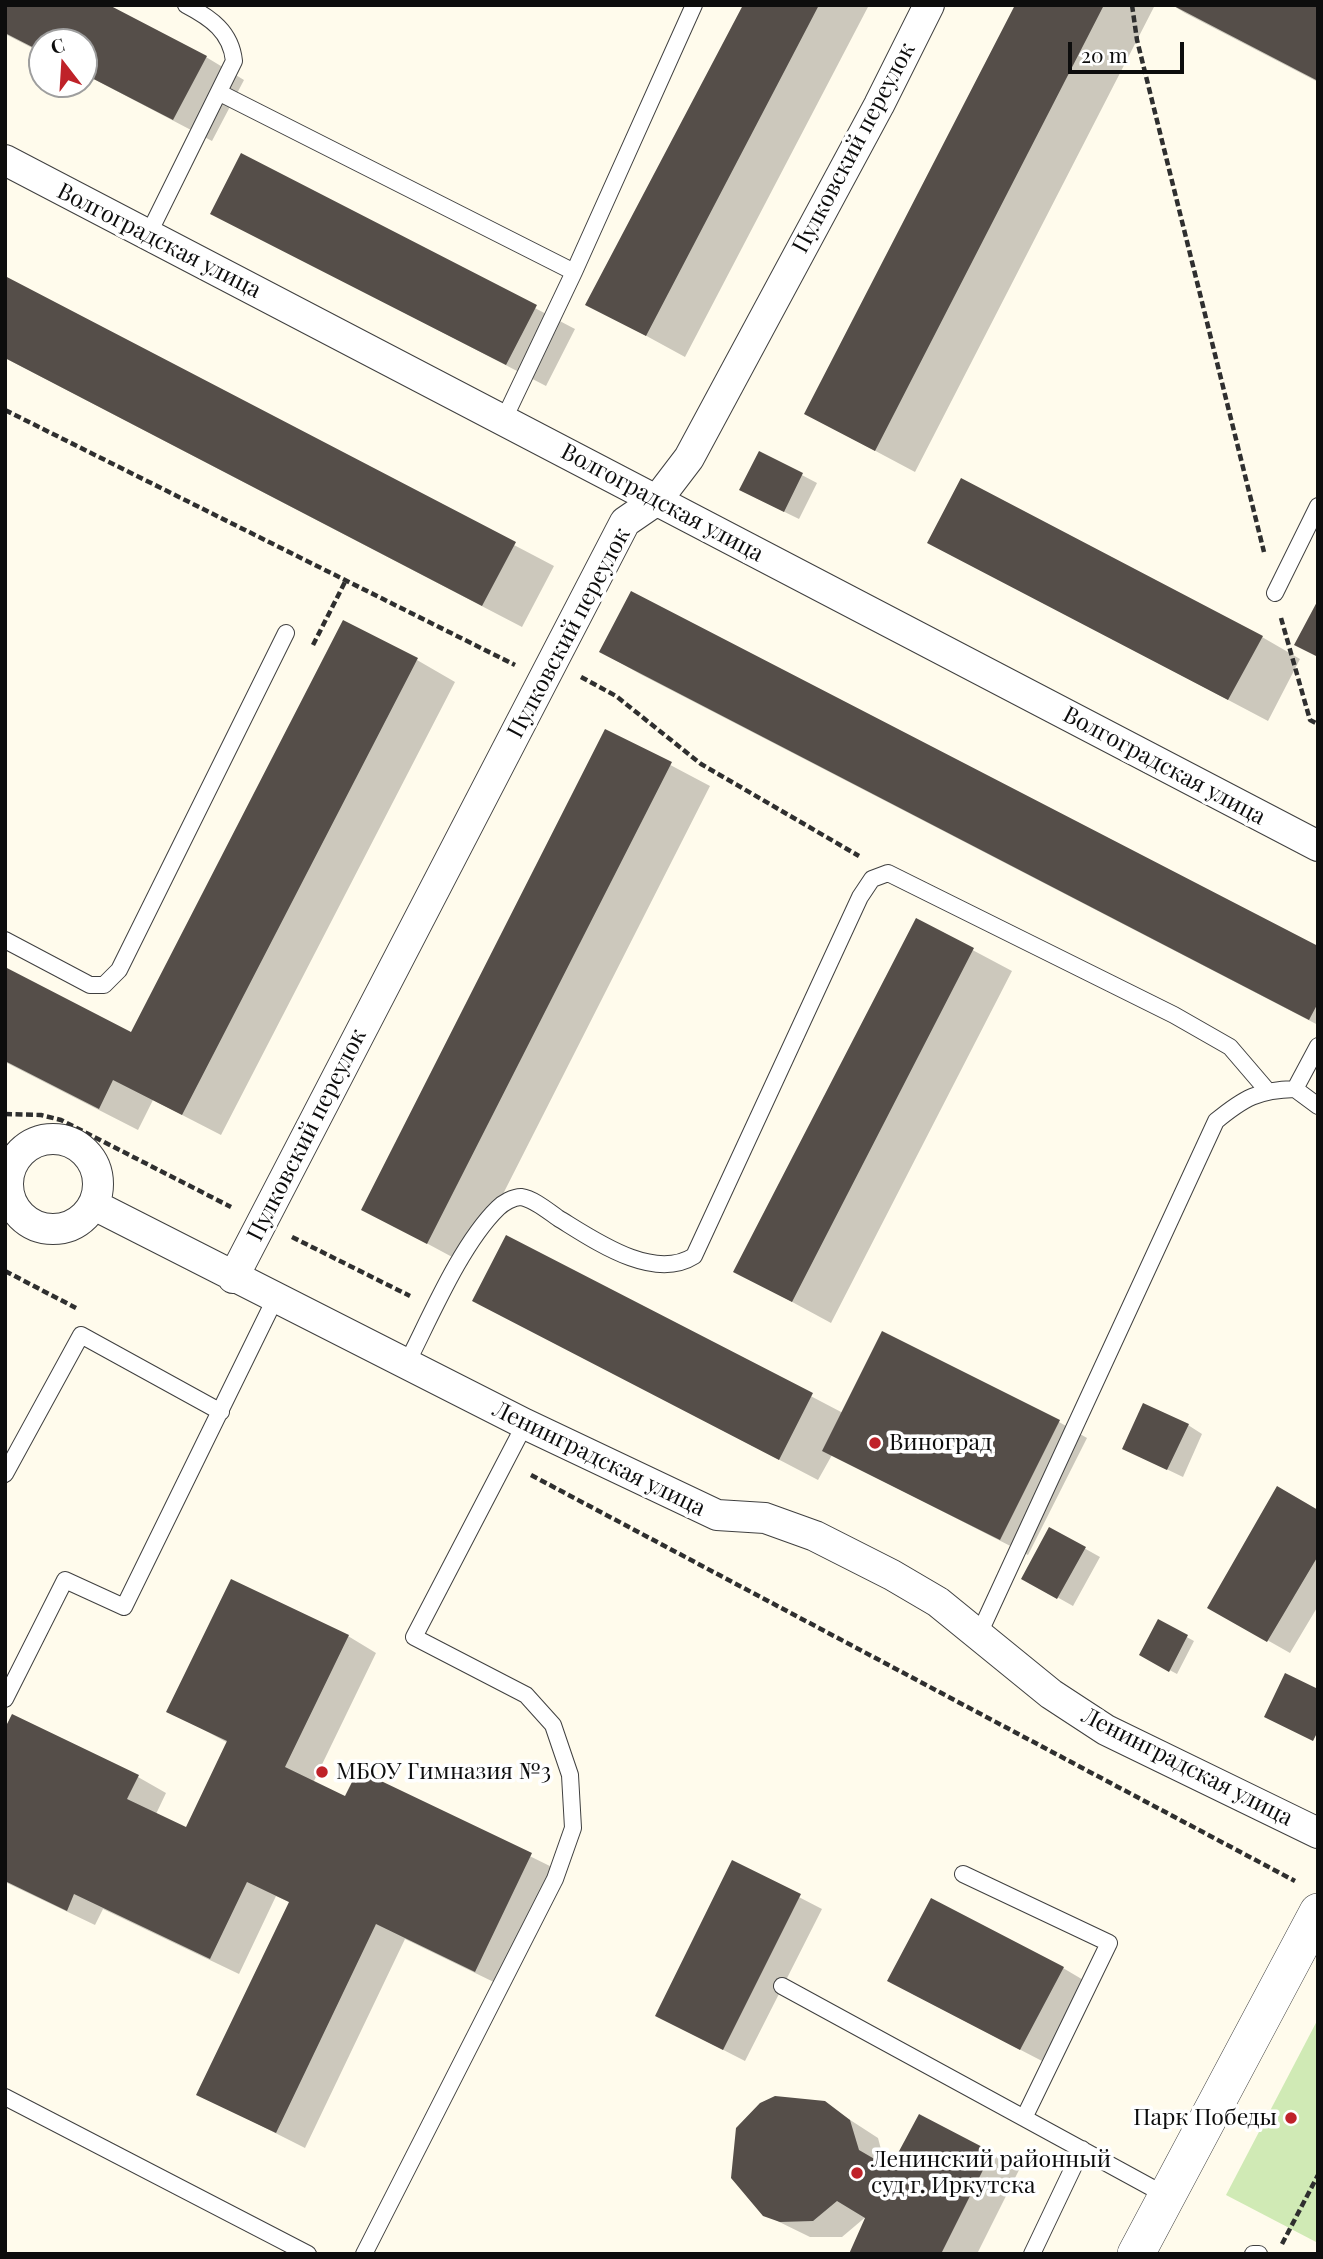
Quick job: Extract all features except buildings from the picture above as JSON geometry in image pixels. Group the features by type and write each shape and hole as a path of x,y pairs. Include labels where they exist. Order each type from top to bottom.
{"street":[{"name":"Пулковский переулок","path":"233,1278 625,522 657,500 689,458 879,105 929,5"},
{"name":"Волгоградская улица","path":"5,160 1318,846"},
{"path":"59,1138 75,1144 89,1155 97,1171 98,1188 94,1205 84,1218 70,1226 54,1230 37,1227 18,1213 8,1191 9,1158 41,1139 59,1138"},
{"name":"Ленинградская улица","path":"94,1205 406,1365 718,1515 765,1518 815,1536 927,1595 1051,1694 1106,1730 1318,1833"},
{"path":"1136,2254 1312,1899"}],"lane":[{"path":"148,235 234,61 233,47 223,30 187,5"},
{"path":"504,419 574,272 694,5"},
{"path":"220,93 574,272"},
{"path":"1275,593 1318,506"},
{"path":"5,940 90,985 104,985 120,970 286,633"},
{"path":"406,1365 480,1230 499,1207 513,1198 522,1197 535,1203 606,1246 639,1260 679,1266 694,1256 860,897 872,879 888,873 1174,1016 1230,1047 1266,1089"},
{"path":"1295,1089 1318,1046"},
{"path":"979,1634 1216,1121 1240,1101 1266,1089 1295,1089 1318,1106"},
{"path":"5,1699 65,1580 124,1608 275,1299"},
{"path":"5,1474 81,1335 221,1412"},
{"path":"364,2254 555,1879 573,1828 570,1775 554,1725 526,1695 414,1637 525,1424"},
{"path":"963,1874 1109,1943 1024,2118"},
{"path":"782,1986 1167,2196"},
{"path":"5,2096 308,2254"},
{"path":"1032,2254 1082,2149"},
{"path":"1253,2254 1259,2254"}],"path":[{"path":"1132,5 1137,40 1275,593 1310,720 1318,724"},
{"path":"5,410 346,580 548,671 616,696 701,764 888,873"},
{"path":"286,633 313,646 346,580"},
{"path":"5,1114 41,1115 61,1121 436,1308"},
{"path":"505,1461 1312,1899"},
{"path":"1277,2254 1318,2175"}],"green space":[{"path":"1318,2019 1318,2243 1226,2195"}],"place":[{"name":"Виноград","path":"875,1443"},
{"name":"МБОУ Гимназия №3","path":"322,1772"},
{"name":"Парк Победы","path":"1291,2118"},
{"name":"Ленинский районный суд г. Иркутска","path":"857,2173"}]}
